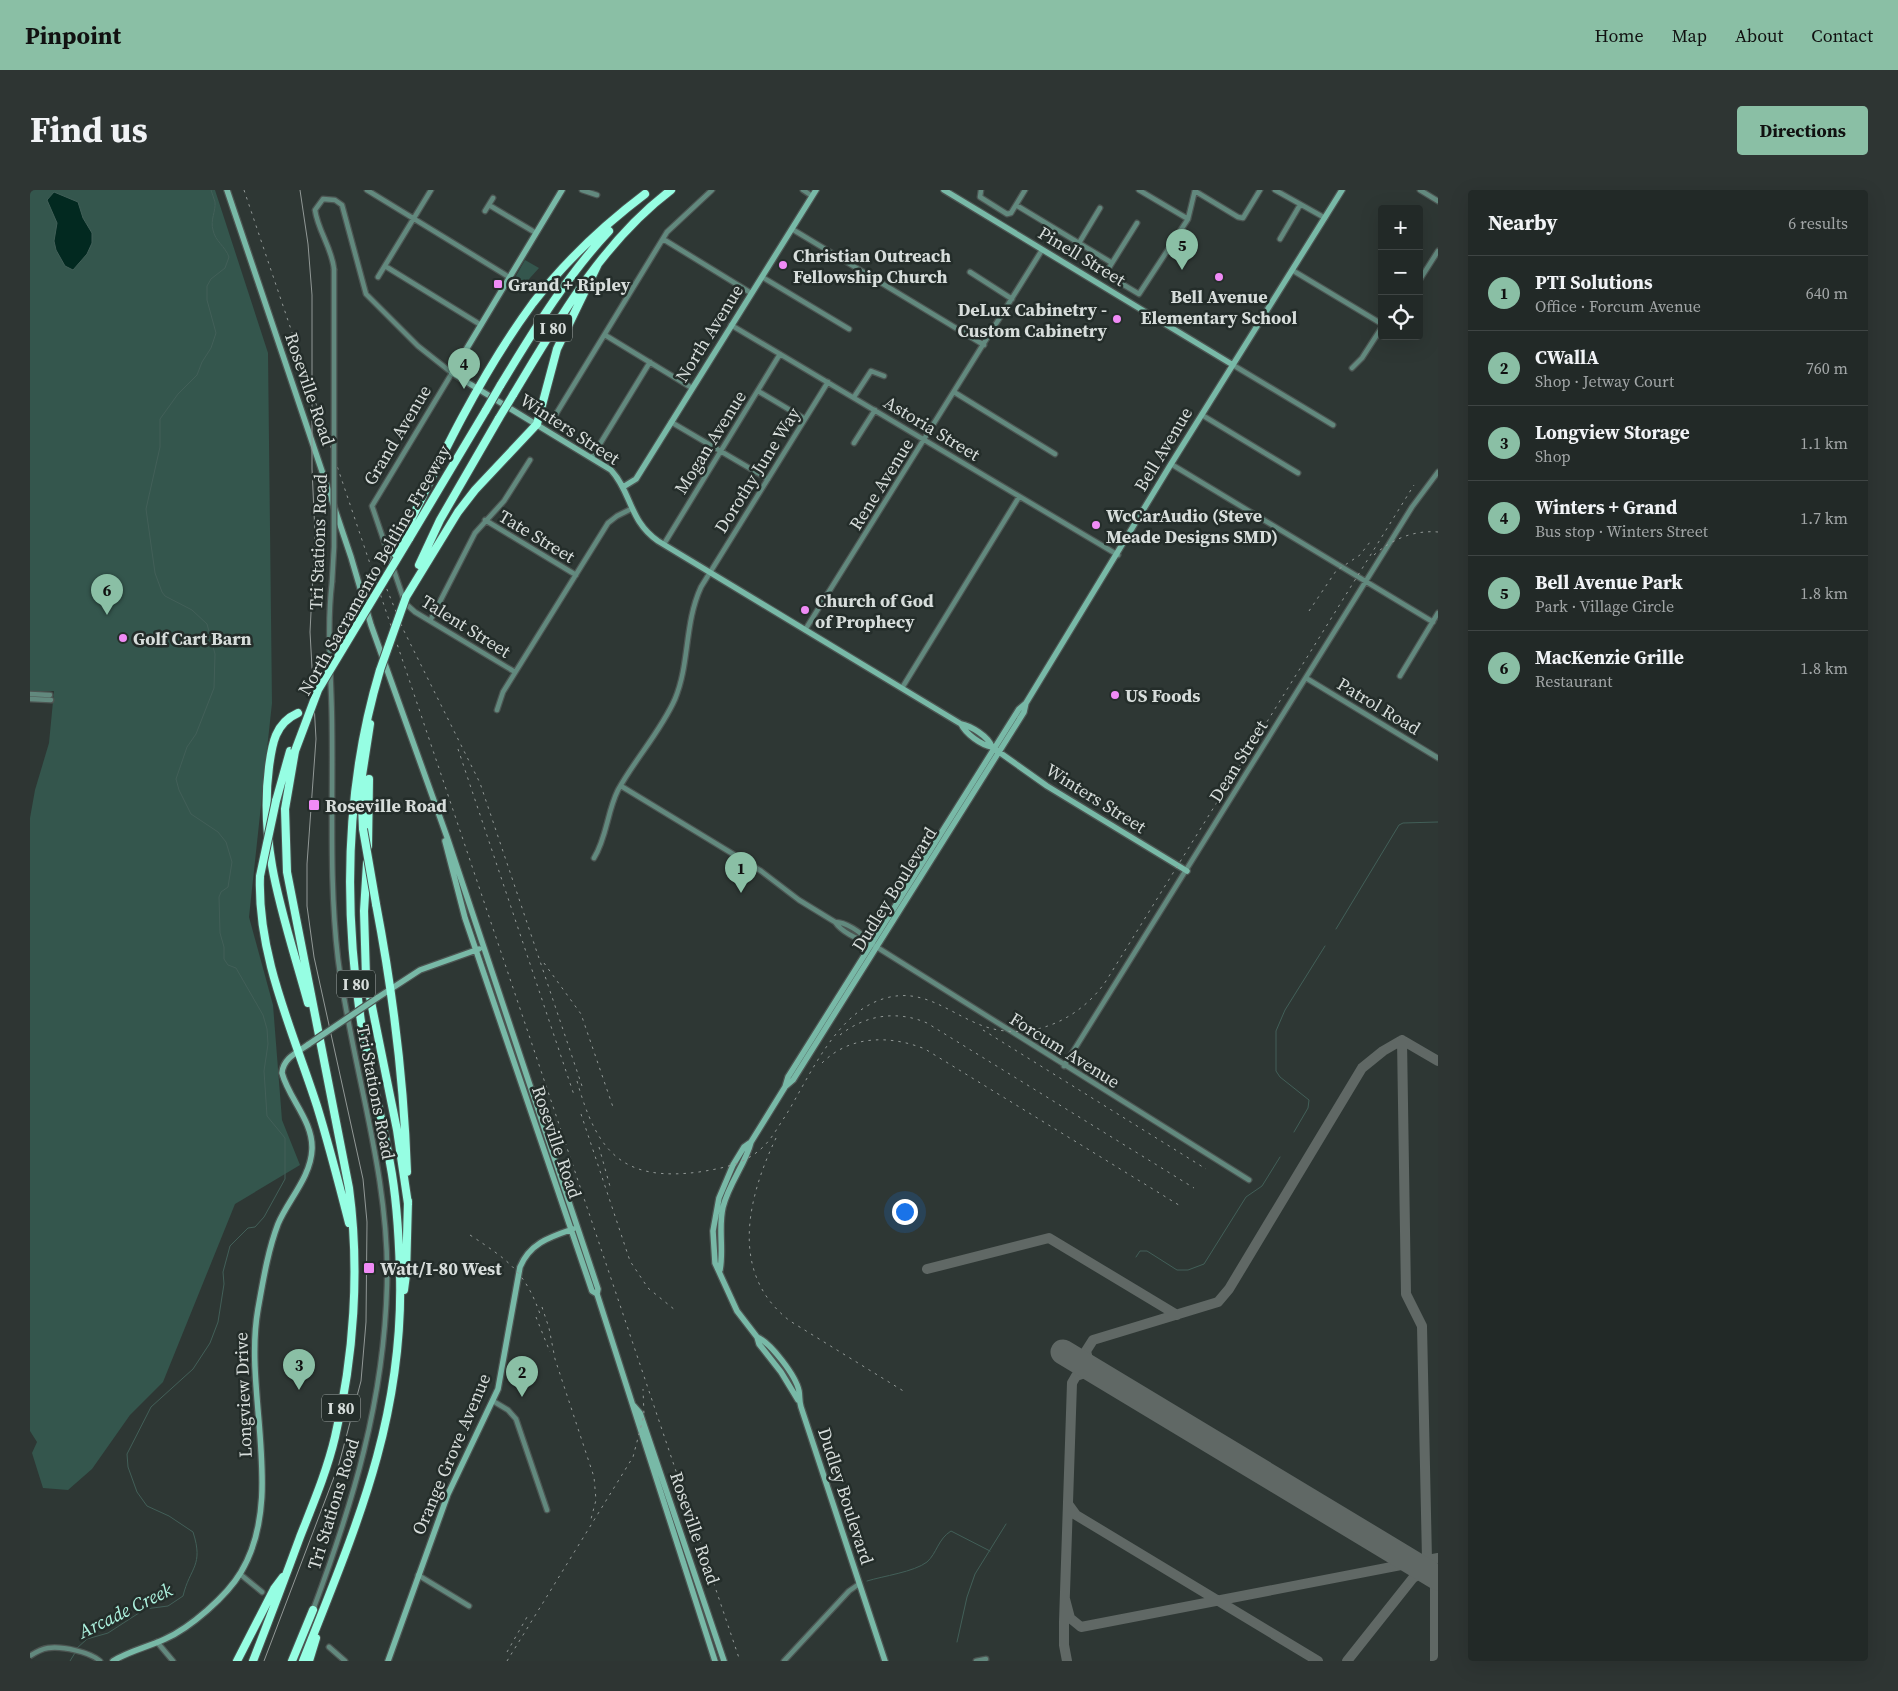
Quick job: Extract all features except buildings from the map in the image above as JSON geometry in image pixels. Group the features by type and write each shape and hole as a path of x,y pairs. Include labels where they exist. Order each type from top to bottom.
{"highway":[{"name":"North Sacramento Beltline Freeway","path":"427,554 440,520 558,319 598,264 637,220 671,190"},
{"name":"North Sacramento Beltline Freeway","path":"293,751 299,726 318,690 386,576 406,538 547,309 596,244 647,192"},
{"path":"406,538 478,389 533,303 581,251 647,192"},
{"path":"427,554 476,490 537,424 557,349 567,324 592,281 598,264"},
{"name":"I 80","path":"302,1661 372,1482 383,1443 397,1362 400,1309 398,1231 391,1165 362,1029 353,962 350,911 352,809 362,738 380,670 406,597 427,554"},
{"path":"380,670 361,782 363,832 391,987 404,1099 408,1204 406,1276 400,1309"},
{"path":"298,713 284,721 276,734 266,787 266,833 279,902 309,1005 315,1015"},
{"path":"293,751 276,801 260,876 260,912 264,941 297,1052 330,1148 353,1240"},
{"name":"I 80","path":"253,1661 324,1473 343,1403 353,1330 353,1240 349,1188 289,890 284,840 285,809 293,751"},
{"path":"369,779 364,911 366,977 397,1130 408,1204"},
{"path":"236,1661 274,1589 288,1569"},
{"path":"309,1661 339,1570"},
{"path":"292,1661 313,1610"}],"main road":[{"name":"Roseville Road","path":"227,190 344,538 371,626 441,824 578,1228 598,1289 596,1294"},
{"name":"Grand Avenue","path":"452,373 562,190"},
{"name":"Pinell Street","path":"944,190 952,192 1042,250 1233,365"},
{"name":"Bell Avenue","path":"1026,703 1118,555 1171,464 1342,190"},
{"name":"North Avenue","path":"623,487 636,479 814,193"},
{"name":"Winters Street","path":"452,373 611,470 623,487 631,510 642,527 664,544 961,724 964,731 986,746 995,749 1049,788 1186,870"},
{"name":"Dudley Boulevard","path":"859,1584 798,1400 781,1372 759,1344 757,1337 731,1301 720,1270 715,1263 713,1242 719,1198 732,1165 744,1147 751,1142 784,1087 793,1080 871,944 995,749 1024,712 1026,703"},
{"name":"Roseville Road","path":"441,824 456,886 476,950 592,1291 596,1294 634,1406 634,1414 715,1661"},
{"name":"Longview Drive","path":"113,1661 157,1642 184,1627 220,1597 240,1574 259,1526 262,1502 254,1365 258,1307 275,1232 306,1170 312,1150 308,1127 282,1073 285,1062 391,987 420,970 483,948"},
{"name":"Orange Grove Avenue","path":"388,1661 448,1494 493,1401 500,1382 517,1277 522,1261 542,1241 578,1228"},
{"name":"Roseville Road","path":"634,1406 640,1413 724,1661"},
{"path":"859,1584 885,1661"}],"street":[{"path":"367,190 509,277"},
{"path":"378,277 431,190"},
{"path":"582,190 597,195"},
{"path":"556,414 666,232 712,190"},
{"path":"803,190 814,193"},
{"path":"981,190 980,197 1007,214 1011,212 1025,190"},
{"path":"1139,190 1188,219"},
{"path":"1137,223 1112,263 1108,274 1141,294 1188,219 1195,190 1238,217 1243,218 1260,190"},
{"path":"1275,190 1324,218"},
{"path":"1420,190 1438,201"},
{"path":"485,211 493,198"},
{"name":"Winters Street","path":"334,270 331,250 315,210 323,199 335,200 342,205 366,294 418,346 452,373"},
{"path":"489,205 536,233"},
{"path":"1016,205 1112,263"},
{"path":"1280,239 1300,205"},
{"path":"1079,243 1100,208"},
{"path":"792,229 984,345"},
{"path":"662,239 751,293"},
{"name":"Rene Avenue","path":"806,630 1042,250"},
{"path":"1423,275 1438,251"},
{"path":"384,266 481,324"},
{"name":"Tri Stations Road","path":"313,1610 341,1534 374,1412 383,1351 387,1284 382,1193 346,1004 334,920 332,710 328,640 332,582 334,270"},
{"path":"1292,270 1378,323"},
{"path":"970,272 1012,299"},
{"path":"762,277 849,329"},
{"name":"Astoria Street","path":"731,325 1118,555"},
{"path":"1352,368 1362,358 1378,332"},
{"path":"605,335 692,388"},
{"name":"Mogan Avenue","path":"664,544 780,354"},
{"path":"592,457 650,362"},
{"name":"Pinell Street","path":"1233,365 1334,425"},
{"path":"854,397 872,371 884,376"},
{"name":"Grand Avenue","path":"394,572 372,506 452,373"},
{"name":"Dorothy June Way","path":"594,858 605,834 611,808 622,786 675,698 694,601 828,382"},
{"path":"758,391 805,418"},
{"path":"954,392 1054,454"},
{"path":"854,443 874,410"},
{"path":"1202,415 1298,473"},
{"path":"672,422 768,478"},
{"path":"430,621 472,538 484,520 504,500 530,460"},
{"path":"1171,464 1433,622"},
{"name":"Dean Street","path":"1064,1066 1412,506 1438,472"},
{"path":"902,688 1019,497"},
{"path":"497,710 503,692 515,672 610,522 617,516 631,510"},
{"name":"Tate Street","path":"484,520 576,575"},
{"name":"Talent Street","path":"394,572 405,603 430,621 515,672"},
{"path":"1400,676 1438,613"},
{"name":"Patrol Road","path":"1306,678 1438,758"},
{"path":"30,694 48,698 30,699"},
{"name":"Forcum Avenue","path":"622,786 761,872 835,922 841,922 864,936 871,944 1064,1066 1249,1180"},
{"path":"493,1401 508,1410 518,1423 547,1510"},
{"path":"240,1574 262,1592"},
{"path":"418,1575 469,1606"},
{"name":"Dudley Boulevard","path":"784,1661 849,1591 859,1584"},
{"path":"157,1642 173,1661"},
{"path":"328,1647 345,1661"},
{"path":"30,1656 47,1648 64,1649 85,1654 100,1661"},
{"path":"976,1661 986,1659"}],"shaded area":[{"path":"30,190 215,190 268,353 272,703 249,917 273,1005 282,1120 300,1165 235,1204 163,1382 130,1415 92,1469 68,1490 43,1488 32,1453 37,1442 30,1431 30,818 35,790 49,743 54,691 30,691"},
{"path":"54,192 78,202 83,218 92,233 92,243 87,254 73,270 65,266 56,250 54,241 57,223 47,200"},
{"path":"525,260 539,268 521,288 512,283"}],"waterway":[{"name":"Arcade Creek","path":"76,1649 87,1639 108,1633 145,1609 168,1606 183,1596 197,1560 193,1532 169,1516 147,1506 137,1492 128,1467 127,1454 151,1407 193,1369 210,1343 218,1322 224,1284 223,1272 230,1246 248,1228 255,1227 264,1217 285,1179 285,1138 267,1116 264,1071 268,1044 267,1029 263,1015 236,968 228,965 224,959 224,947 220,933 219,897 221,892 228,887 232,862 226,842 218,832 191,814 179,790 176,779 187,747 196,734 214,688 215,654 207,624 192,610 165,596 162,592 155,573 146,509 160,447 160,419 178,394 197,375 202,362 211,348 216,333 207,300 207,286 211,279 225,268 229,257 213,230 215,202 211,190"},
{"path":"1336,929 1399,825 1403,823 1438,822"},
{"path":"1294,1132 1308,1108 1309,1100 1280,1077 1276,1071 1276,1031 1285,1010 1325,946"},
{"path":"1136,1257 1140,1251 1147,1251 1177,1270 1188,1270 1204,1264 1246,1197 1262,1186 1280,1157"},
{"path":"957,1642 967,1597 975,1574 1006,1524"},
{"path":"867,1581 907,1571 927,1562 943,1538 951,1531 990,1551"},
{"name":"Arcade Creek","path":"70,1661 75,1653"}],"taxiway":[{"path":"1402,1040 1406,1294 1422,1326 1427,1560 1435,1576 1435,1661"},
{"path":"1402,1040 1438,1061"},
{"path":"1090,1368 1086,1351 1093,1340 1218,1302 1229,1289 1362,1068 1383,1051 1402,1040"},
{"path":"927,1269 1049,1238 1177,1315"},
{"path":"1067,1661 1064,1645 1064,1622 1072,1383 1076,1376 1094,1370"},
{"path":"1068,1504 1076,1515 1318,1661"},
{"path":"1065,1599 1070,1618 1081,1627 1438,1558"},
{"path":"1347,1661 1413,1578 1421,1573 1433,1575"}],"runway":[{"path":"1063,1352 1438,1578"}],"tram line":[{"path":"264,1661 339,1464 361,1381 366,1322 367,1222 363,1179 314,957 307,906 307,864 316,739 310,632 315,534 312,469 312,295 308,244 300,190"}],"railway":[{"path":"244,190 740,1661"},
{"path":"577,1081 594,1127 604,1144 617,1157 632,1166 650,1172 672,1174 699,1172 726,1167 742,1161 764,1146 786,1115 827,1046 853,1016 869,1005 886,998 899,996 923,998 978,1024 996,1030 1014,1031 1032,1030 1050,1025 1066,1018 1081,1008 1106,981 1414,485"},
{"path":"1374,555 1388,544 1412,534 1438,532"},
{"path":"1309,611 1336,571 1360,555 1370,542"},
{"path":"384,582 403,629 480,783 582,1086"},
{"path":"458,749 574,1095"},
{"path":"544,963 581,1014 614,1110"},
{"path":"840,1035 860,1023 882,1017 904,1017 927,1023 1194,1188"},
{"path":"983,1030 1206,1169"},
{"path":"822,1063 845,1047 871,1040 898,1041 925,1049 1182,1207"},
{"path":"581,1114 630,1261 648,1288 675,1310"},
{"path":"776,1138 757,1186 752,1210 749,1235 751,1259 758,1281 771,1302 790,1321 905,1392"},
{"path":"599,1147 611,1190"},
{"path":"470,1235 514,1268 529,1289 541,1317"},
{"path":"542,1307 549,1328 555,1359 594,1477 596,1500 591,1519"},
{"path":"536,1317 550,1352"},
{"path":"507,1661 633,1457 644,1415 643,1389"},
{"path":"507,1652 527,1617"}],"place":[{"name":"Christian Outreach Fellowship Church","path":"783,265"},
{"name":"Bell Avenue Park","path":"1182,270"},
{"name":"Bell Avenue Elementary School","path":"1219,277"},
{"name":"Grand + Ripley","path":"498,284"},
{"name":"DeLux Cabinetry - Custom Cabinetry","path":"1117,319"},
{"name":"Winters + Grand","path":"464,389"},
{"name":"WcCarAudio (Steve Meade Designs SMD)","path":"1096,525"},
{"name":"Church of God of Prophecy","path":"805,610"},
{"name":"MacKenzie Grille","path":"107,615"},
{"name":"Golf Cart Barn","path":"123,638"},
{"name":"US Foods","path":"1115,695"},
{"name":"Roseville Road","path":"314,805"},
{"name":"PTI Solutions","path":"741,893"},
{"name":"Watt/I-80 West","path":"369,1268"},
{"name":"Longview Storage","path":"299,1390"},
{"name":"CWallA","path":"522,1397"}]}
